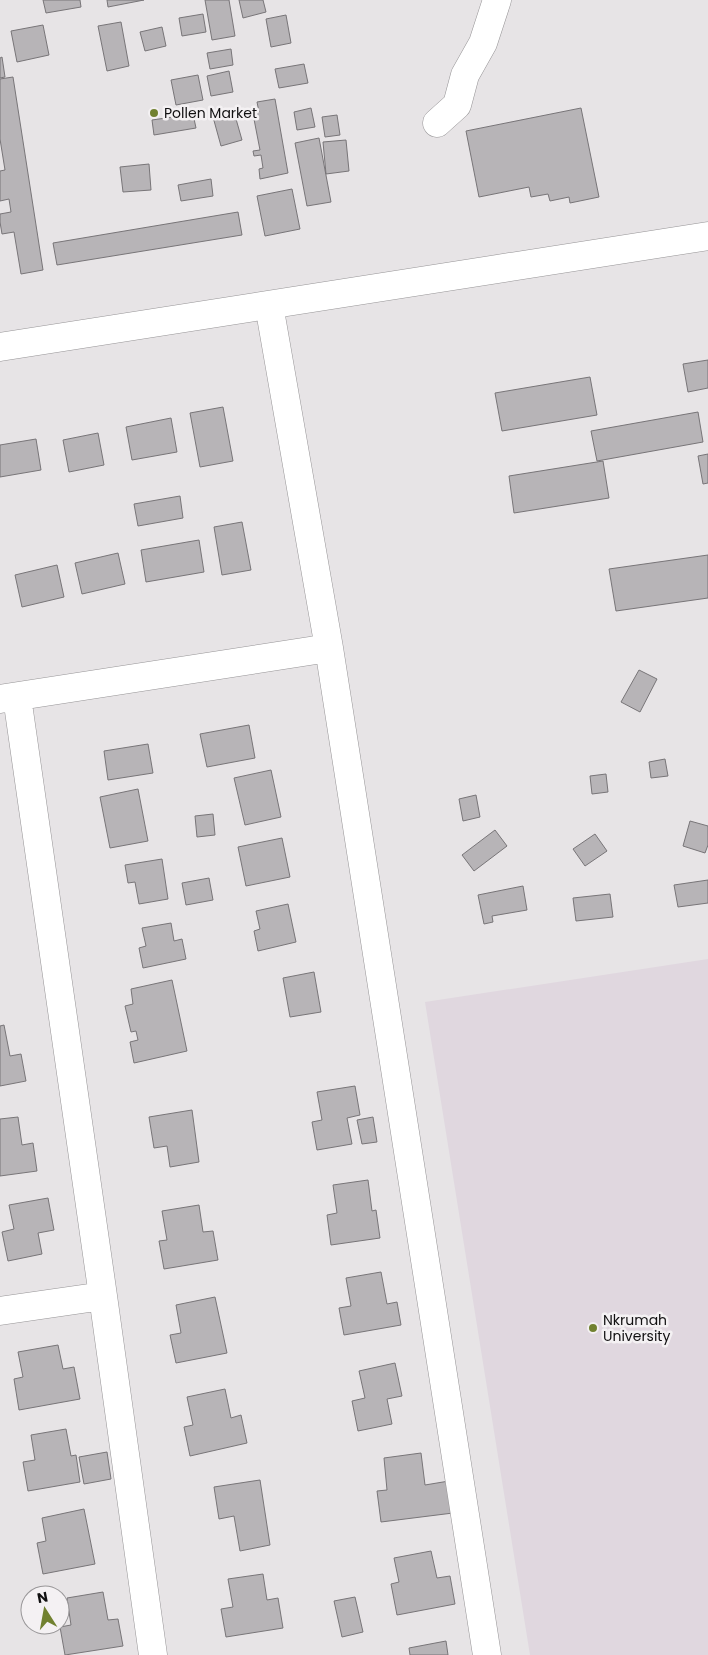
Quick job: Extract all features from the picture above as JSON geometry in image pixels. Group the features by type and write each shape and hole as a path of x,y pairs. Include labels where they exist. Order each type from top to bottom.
{"street":[{"path":"437,123 457,105 465,75 483,43 497,0"},
{"path":"0,347 708,236"},
{"path":"269,305 329,648 488,1655"},
{"path":"153,1655 104,1296 8,698 329,648"},
{"path":"0,1311 104,1296"}],"shaded area":[{"name":"Nkrumah University","path":"708,959 708,1655 530,1655 425,1002"}],"building":[{"path":"43,0 80,0 81,7 46,13"},
{"path":"107,0 144,0 108,7"},
{"path":"205,0 229,0 235,36 212,40"},
{"path":"239,0 263,0 266,12 243,18"},
{"path":"203,14 206,32 182,36 179,18"},
{"path":"286,15 291,43 271,47 266,19"},
{"path":"121,22 129,66 107,71 98,26"},
{"path":"43,25 49,55 17,62 11,31"},
{"path":"162,27 166,46 145,51 140,32"},
{"path":"231,49 233,65 210,69 207,53"},
{"path":"2,57 5,77 0,78 0,58"},
{"path":"304,64 308,83 279,88 275,69"},
{"path":"229,71 233,92 211,96 207,76"},
{"path":"198,75 203,100 176,105 171,80"},
{"path":"13,77 43,270 21,274 14,232 2,234 0,222 0,214 11,212 9,199 0,201 0,171 5,170 0,139 0,79"},
{"path":"275,99 288,173 260,179 259,169 263,168 261,155 254,156 253,151 260,150 253,114 259,112 257,102"},
{"path":"311,108 315,127 297,130 294,112"},
{"path":"581,108 599,197 570,203 569,197 550,201 548,194 531,197 529,187 479,197 466,131"},
{"path":"234,112 242,140 221,146 213,117"},
{"path":"193,114 196,128 154,135 152,120"},
{"path":"337,115 340,135 325,137 322,117"},
{"path":"319,138 331,202 307,206 295,143"},
{"path":"346,140 349,171 326,174 323,142"},
{"path":"149,164 151,190 123,192 120,167"},
{"path":"211,179 213,196 181,201 178,185"},
{"path":"292,189 300,229 265,236 257,196"},
{"path":"238,212 242,235 57,265 53,243"},
{"path":"708,360 708,388 688,392 683,364"},
{"path":"590,377 597,415 502,431 495,393"},
{"path":"223,407 233,461 200,467 190,413"},
{"path":"698,412 703,442 597,461 591,431"},
{"path":"171,418 177,452 132,460 126,427"},
{"path":"98,433 104,465 69,472 63,440"},
{"path":"36,439 41,470 0,477 0,445"},
{"path":"708,454 708,483 703,484 698,456"},
{"path":"603,461 609,498 514,513 509,476"},
{"path":"180,496 183,518 138,526 134,504"},
{"path":"242,522 251,570 222,575 214,527"},
{"path":"199,540 204,572 146,582 141,550"},
{"path":"118,553 125,584 82,594 75,563"},
{"path":"708,555 708,598 616,611 609,569"},
{"path":"57,565 64,597 22,607 15,575"},
{"path":"639,670 657,679 640,712 621,702"},
{"path":"249,725 255,758 207,767 200,734"},
{"path":"148,744 153,773 108,780 104,751"},
{"path":"665,759 668,776 651,778 649,762"},
{"path":"271,770 281,817 245,825 234,778"},
{"path":"606,774 608,792 592,794 590,776"},
{"path":"138,789 148,841 110,848 100,797"},
{"path":"476,795 480,817 463,821 459,799"},
{"path":"213,814 215,835 197,837 195,816"},
{"path":"690,821 708,826 708,845 705,853 683,846"},
{"path":"495,830 507,846 474,871 462,855"},
{"path":"595,834 607,851 585,866 573,849"},
{"path":"282,838 290,877 246,886 238,847"},
{"path":"162,859 168,899 139,904 135,882 128,883 125,865"},
{"path":"209,878 213,900 186,905 182,883"},
{"path":"708,880 708,903 678,907 674,885"},
{"path":"523,886 527,910 492,916 493,922 484,924 478,895"},
{"path":"610,894 613,917 576,921 573,898"},
{"path":"288,904 296,942 258,951 254,931 260,929 256,911"},
{"path":"171,923 174,941 182,939 186,959 143,968 139,948 146,946 142,928"},
{"path":"314,972 321,1012 290,1017 283,978"},
{"path":"172,980 187,1051 134,1063 130,1042 138,1040 136,1031 131,1032 125,1006 133,1004 131,989"},
{"path":"4,1025 10,1056 21,1054 26,1081 0,1086 0,1026"},
{"path":"355,1086 360,1115 347,1118 352,1144 317,1150 312,1122 322,1120 317,1092"},
{"path":"192,1110 199,1162 170,1167 167,1146 154,1148 149,1117"},
{"path":"18,1117 22,1145 33,1143 37,1171 0,1176 0,1119"},
{"path":"373,1117 377,1142 362,1144 357,1120"},
{"path":"368,1180 372,1211 376,1210 380,1238 331,1245 327,1215 337,1213 333,1185"},
{"path":"48,1198 54,1230 38,1233 42,1254 8,1261 2,1232 14,1229 9,1205"},
{"path":"199,1205 203,1232 213,1231 218,1260 164,1269 159,1241 167,1240 162,1211"},
{"path":"381,1272 387,1304 397,1302 401,1325 344,1335 339,1308 351,1306 346,1278"},
{"path":"215,1297 227,1353 176,1363 170,1335 181,1333 176,1305"},
{"path":"58,1345 63,1369 74,1367 80,1399 19,1410 14,1379 23,1377 18,1352"},
{"path":"395,1363 402,1396 387,1399 392,1424 358,1431 352,1401 365,1398 359,1371"},
{"path":"225,1389 231,1418 241,1415 247,1443 190,1456 184,1427 193,1425 187,1397"},
{"path":"66,1429 71,1456 76,1455 80,1482 28,1491 23,1462 35,1460 31,1435"},
{"path":"107,1452 111,1479 84,1484 79,1457"},
{"path":"421,1453 425,1485 449,1481 453,1513 381,1522 377,1491 387,1490 384,1458"},
{"path":"260,1480 270,1545 240,1551 234,1516 219,1519 214,1487"},
{"path":"84,1509 95,1564 43,1574 37,1543 46,1541 42,1518"},
{"path":"431,1551 437,1578 450,1576 455,1604 397,1615 391,1584 399,1582 394,1558"},
{"path":"263,1574 267,1600 278,1598 283,1628 226,1637 221,1609 233,1607 228,1579"},
{"path":"103,1592 108,1620 118,1619 123,1646 65,1655 61,1635 70,1635 70,1598"},
{"path":"355,1597 363,1632 342,1637 334,1601"},
{"path":"446,1641 448,1655 410,1655 409,1648"}],"place":[{"name":"Pollen Market","path":"154,113"},
{"name":"Nkrumah University","path":"593,1328"}]}
